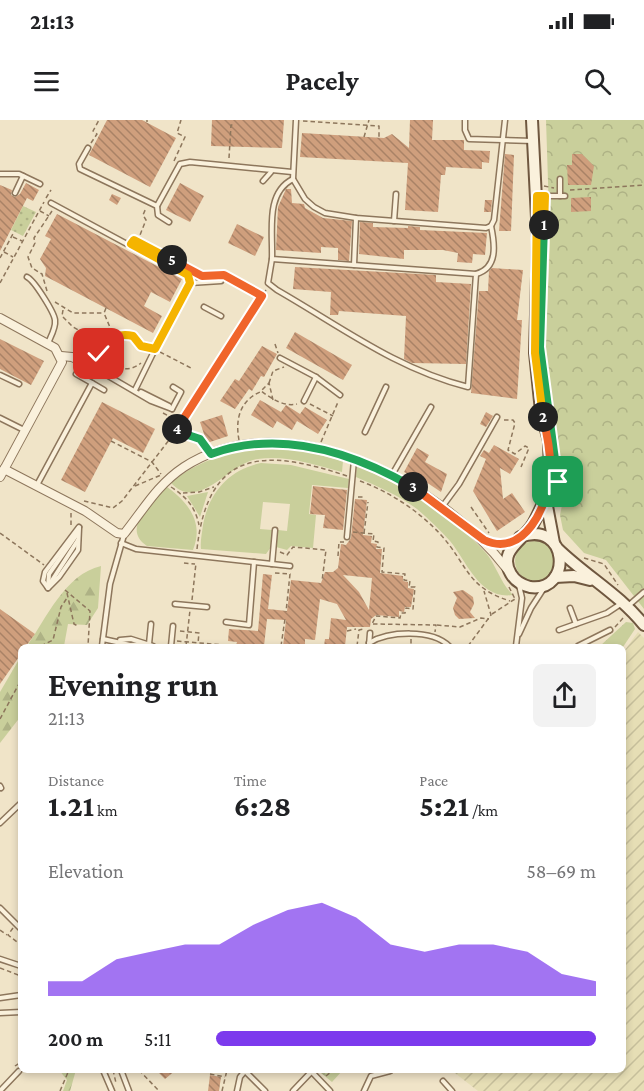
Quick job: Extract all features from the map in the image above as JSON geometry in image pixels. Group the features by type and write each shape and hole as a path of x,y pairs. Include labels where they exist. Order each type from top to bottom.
{"street":[{"path":"532,120 537,196 535,353 550,464 547,516 561,563 551,580"},
{"path":"0,318 48,344 61,356 72,357 85,363"},
{"path":"61,356 61,367 2,473 37,485 85,511 117,533 124,534 164,478 211,454 240,445 268,443 317,448 354,459 392,475 498,545 538,534 556,546 644,626"},
{"path":"514,578 508,555 517,540 533,524 548,489"},
{"path":"488,538 514,578 532,587 551,580 574,576 596,582"}],"lane":[{"path":"296,120 293,179 305,199 325,213 394,221 486,228 491,226"},
{"path":"465,120 465,130 469,139 534,141"},
{"path":"272,258 476,274 485,272 491,264 494,240 491,226 505,120"},
{"path":"88,148 79,164 80,169 157,206"},
{"path":"169,222 158,215 157,206 180,164 190,162 292,172"},
{"path":"263,181 271,171"},
{"path":"0,174 23,176 40,184"},
{"path":"15,193 23,176"},
{"path":"293,179 285,183 274,199 272,258 268,283 337,329 398,362 468,387 476,274"},
{"path":"537,196 564,194 560,179"},
{"path":"394,221 396,194"},
{"path":"53,204 188,275 190,283 154,348 135,390"},
{"path":"354,265 356,218"},
{"path":"27,277 34,280 52,313 54,325 48,344"},
{"path":"190,283 220,281"},
{"path":"204,307 221,316"},
{"path":"280,358 316,378 340,395"},
{"path":"85,363 135,390 153,396 172,409 181,392 173,387"},
{"path":"76,374 104,390"},
{"path":"0,375 19,384"},
{"path":"304,401 316,378"},
{"path":"37,485 92,383"},
{"path":"365,432 386,387"},
{"path":"392,475 431,407"},
{"path":"442,507 459,484 497,417"},
{"path":"0,418 25,431"},
{"path":"347,537 354,459"},
{"path":"79,526 78,550 48,588 43,581 45,572 79,526"},
{"path":"272,564 275,530"},
{"path":"48,588 50,574 79,533"},
{"path":"102,644 110,584 124,534"},
{"path":"121,543 136,549 290,566"},
{"path":"226,622 249,625 254,562"},
{"path":"514,578 522,598 516,644"},
{"path":"517,640 531,608 551,580"},
{"path":"559,630 626,608 644,592"},
{"path":"175,604 207,607"},
{"path":"570,608 576,624"},
{"path":"151,624 151,644"},
{"path":"171,644 173,626"},
{"path":"582,644 610,630"},
{"path":"369,644 370,633"},
{"path":"370,644 380,637 411,635 435,638 446,644"},
{"path":"102,639 131,639 148,644"},
{"path":"0,823 18,806"},
{"path":"0,908 16,924"},
{"path":"0,959 18,965"},
{"path":"0,998 18,995"},
{"path":"0,1013 18,1012"},
{"path":"0,1091 18,1072"},
{"path":"104,1073 112,1091"},
{"path":"122,1073 129,1091"},
{"path":"237,1091 242,1073"},
{"path":"247,1073 265,1091"},
{"path":"293,1091 309,1073"},
{"path":"315,1073 330,1091"},
{"path":"364,1091 371,1076 382,1073"},
{"path":"443,1081 452,1091"}],"path":[{"path":"88,148 97,134 93,131 99,120"},
{"path":"180,164 173,160 185,137 177,133 181,120"},
{"path":"296,120 379,126 379,137"},
{"path":"364,136 369,120"},
{"path":"229,165 231,125 233,125"},
{"path":"564,194 644,185"},
{"path":"0,283 51,190"},
{"path":"131,244 135,237 140,235 146,220 143,214 146,201"},
{"path":"53,204 49,216 34,237 35,243 28,257 32,268 42,274 52,298 63,309 73,313 104,313"},
{"path":"39,211 49,216"},
{"path":"0,258 14,232"},
{"path":"12,236 22,242"},
{"path":"153,250 202,276 211,275"},
{"path":"2,253 14,257"},
{"path":"224,275 262,296"},
{"path":"117,508 176,431 268,283"},
{"path":"106,308 104,313 114,337"},
{"path":"63,309 62,316 73,327 84,333 98,349 99,354"},
{"path":"98,349 114,337 133,336 141,346 154,348 193,369"},
{"path":"154,343 154,348"},
{"path":"148,353 154,348"},
{"path":"109,354 114,364 123,369 135,367 144,359"},
{"path":"238,431 237,417 242,407 269,383 273,371 293,365"},
{"path":"261,391 273,400 269,383"},
{"path":"322,441 340,395"},
{"path":"497,417 508,422 513,420 515,423 508,450 515,454 525,446 529,448 521,467"},
{"path":"176,431 200,439 211,454"},
{"path":"111,441 152,462 164,478 182,493 196,512 200,526"},
{"path":"182,493 199,492 214,487 242,465 259,460 302,463 352,478 384,492 428,521 449,544 484,591 491,615"},
{"path":"133,487 164,478"},
{"path":"196,555 205,504 214,487"},
{"path":"364,533 368,502"},
{"path":"471,507 488,538"},
{"path":"338,556 339,542 345,543 347,537 351,537 352,532 374,534 373,541 378,542 377,547 384,548 382,572 405,574 404,580 410,581 409,587 415,587 413,609 406,608 405,613 400,613 400,618 376,616 372,628 347,631"},
{"path":"0,533 45,566 45,572"},
{"path":"279,549 282,555 287,555 293,547 326,550 322,581"},
{"path":"578,556 603,564 620,588"},
{"path":"184,563 195,564"},
{"path":"274,573 290,574 285,612"},
{"path":"78,626 74,624 66,591 90,611 88,644"},
{"path":"484,591 510,601"},
{"path":"45,644 53,640 61,607 67,598"},
{"path":"470,644 491,615 515,599"},
{"path":"610,630 626,608"},
{"path":"372,624 436,624 460,627 481,618 489,619"},
{"path":"281,644 285,619"},
{"path":"435,633 436,624"},
{"path":"350,628 357,629"},
{"path":"357,629 357,644"},
{"path":"176,631 199,633 204,630"},
{"path":"198,643 199,633"},
{"path":"175,641 210,644"},
{"path":"0,719 18,686"},
{"path":"8,935 16,924"},
{"path":"0,930 18,943"},
{"path":"0,968 18,975"},
{"path":"60,1091 68,1073"},
{"path":"113,1073 116,1087"},
{"path":"142,1073 159,1091"},
{"path":"222,1091 226,1073"},
{"path":"210,1074 225,1077"}],"shaded area":[{"path":"638,632 644,638 644,1091 478,1091 455,1073 626,1073 626,648"}],"green space":[{"path":"546,120 644,120 644,609 606,560 584,553 563,530 560,515 566,485 551,409 545,357 550,243"},
{"path":"23,206 36,212 23,236 11,230"},
{"path":"269,448 300,450 343,461 342,472 300,461 269,458 247,462 203,489 192,492 182,491 171,483 204,462 242,451"},
{"path":"261,463 291,465 349,479 348,488 312,485 309,514 316,515 313,548 291,546 287,550 276,547 278,530 287,531 290,504 263,502 260,529 272,530 271,547 266,554 201,549 206,513 215,493 239,471"},
{"path":"357,466 426,502 458,526 486,553 513,595 492,592 483,586 450,541 430,521 402,499 356,477"},
{"path":"167,487 182,500 192,514 197,531 193,550 147,546 140,539 137,531 142,515"},
{"path":"208,492 200,517 187,496"},
{"path":"535,541 543,542 549,547 554,553 554,569 549,575 543,580 535,581 527,580 521,575 516,569 515,561 516,553 521,547 527,542"},
{"path":"101,566 98,608 87,625 68,624 64,644 28,644 67,588 88,571"},
{"path":"626,622 633,623 635,629 625,644 602,644"},
{"path":"18,661 18,720 0,743 0,692"},
{"path":"61,1073 75,1073 70,1091 63,1091 67,1080"},
{"path":"321,1073 340,1073 332,1082"}],"building":[{"path":"107,120 142,120 176,138 150,187 89,155"},
{"path":"212,120 284,120 282,148 211,146"},
{"path":"410,120 433,120 432,140 464,140 464,150 490,151 489,163 482,162 482,169 446,167 445,175 441,175 438,212 405,210 408,163 300,157 302,133 384,138 392,134 409,148"},
{"path":"505,154 514,155 511,231 499,231"},
{"path":"572,154 582,154 594,166 591,185 568,185 567,165 572,165"},
{"path":"26,183 39,190 33,201 27,198 0,251 0,185 12,190 11,195 15,197 20,194"},
{"path":"180,183 204,196 190,222 166,210"},
{"path":"286,189 291,189 292,203 304,204 305,208 323,218 352,221 349,261 338,260 338,248 321,247 321,253 276,250 278,207"},
{"path":"112,194 121,198 117,205 109,200"},
{"path":"591,197 591,211 571,212 571,198"},
{"path":"485,200 492,200 491,212 484,212"},
{"path":"57,214 182,279 170,302 151,292 144,306 162,316 153,333 45,276 46,268 40,259 51,239 45,236"},
{"path":"360,222 373,223 373,227 408,228 408,226 420,227 420,230 487,233 485,255 473,254 472,263 457,262 458,253 443,250 404,250 404,259 359,254"},
{"path":"237,224 264,237 255,256 228,243"},
{"path":"295,267 436,275 436,282 471,284 466,364 412,363 404,359 406,316 339,311 338,315 330,315 331,292 293,289"},
{"path":"492,268 523,270 517,320 522,320 517,399 471,393 479,291 488,291 489,271"},
{"path":"295,332 352,365 343,380 286,348"},
{"path":"0,339 44,361 31,385 0,369"},
{"path":"262,346 277,354 264,377 261,376 252,391 249,389 235,409 220,401 235,379 239,381"},
{"path":"260,400 281,412 286,405 300,414 305,407 327,420 318,434 297,421 292,430 277,421 273,428 251,415"},
{"path":"102,402 155,429 143,453 113,438 85,492 61,480"},
{"path":"486,412 493,416 486,427 480,424"},
{"path":"222,415 228,436 207,443 200,422"},
{"path":"494,445 519,459 510,474 500,468 503,499 512,493 525,512 497,531 473,491 486,459 480,456 484,450 489,453"},
{"path":"417,448 429,455 425,462 447,474 441,492 417,476 416,479 404,472"},
{"path":"313,486 347,490 343,530 323,528 325,515 310,514"},
{"path":"355,499 367,500 363,535 372,536 371,543 377,544 376,549 382,549 380,573 403,576 403,581 408,582 408,588 414,589 411,607 405,607 404,612 399,611 399,617 376,615 371,619 370,627 347,627 345,644 324,644 325,639 329,639 331,618 346,620 337,604 320,599 315,640 305,639 305,644 283,644 286,620 267,619 264,644 236,644 237,642 228,641 229,629 258,631 263,574 272,575 268,609 287,611 291,580 321,583 325,572 333,572 338,568 341,544 346,545 351,538","holes":["343,575 372,578 369,610 359,592"]},
{"path":"463,590 473,597 474,604 470,612 475,618 459,619 455,615 453,608 457,598 453,592"},
{"path":"0,609 35,634 28,644 18,644 18,658 0,684"},
{"path":"159,1073 172,1073 165,1079"},
{"path":"210,1075 221,1077 219,1091 208,1091"}],"route":[{"path":"99,354 98,349 101,345 114,337 125,334 133,336 141,346 150,346 155,349 190,283 188,275 131,244 134,240 202,276 224,275 262,296 176,431 200,439 211,454 240,445 268,443 317,448 346,456 392,475 418,490 491,544 513,543 533,524 548,494 550,474 549,441 541,411 535,353 538,268 537,196 545,196 540,347 546,403 557,459 558,482"}]}
